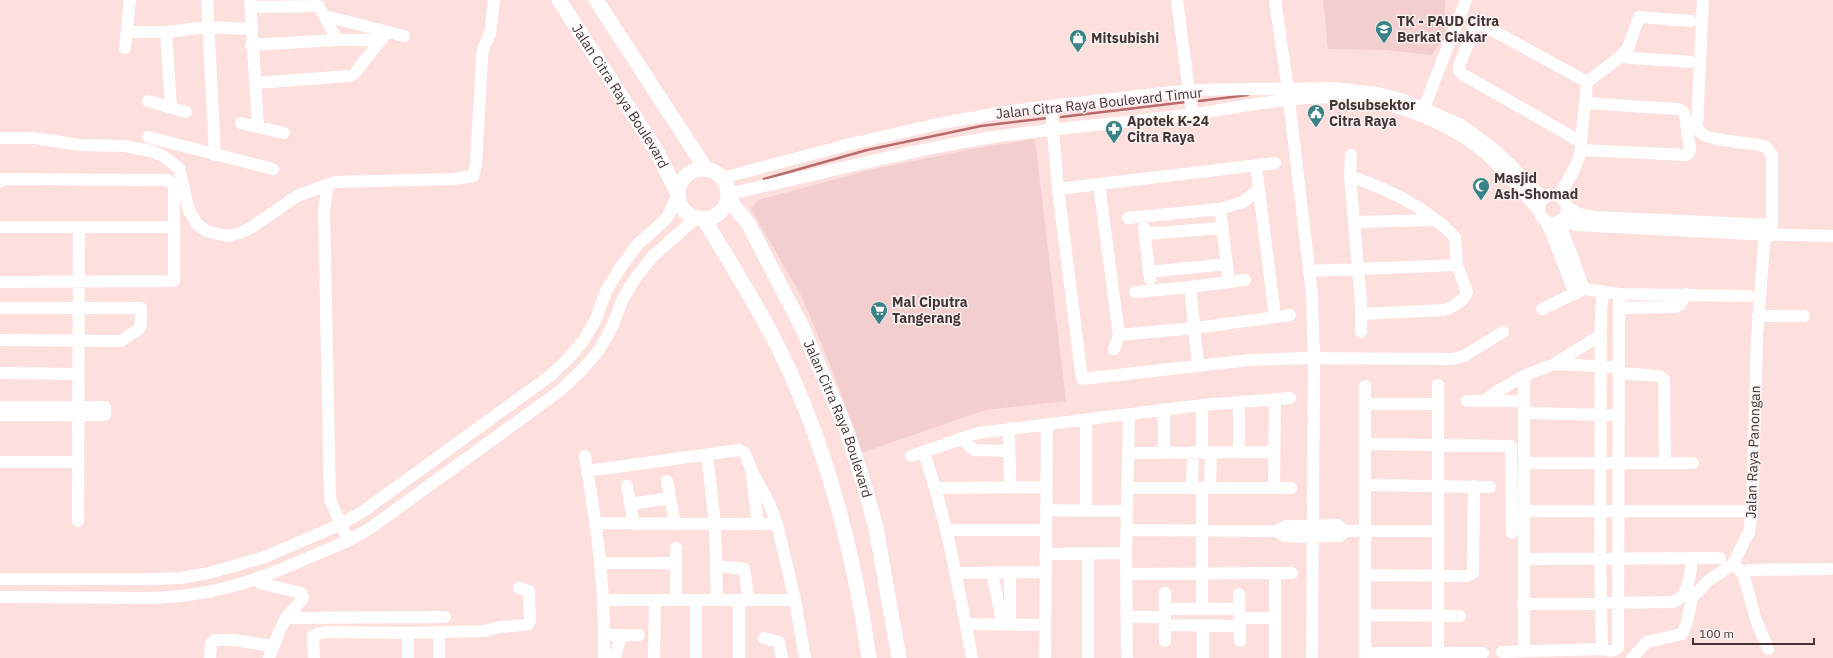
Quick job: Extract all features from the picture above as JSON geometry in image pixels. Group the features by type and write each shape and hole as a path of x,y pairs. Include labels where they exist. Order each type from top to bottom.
{"main road":[{"name":"Jalan Citra Raya Boulevard","path":"559,0 656,150 678,194"},
{"path":"596,0 706,169"},
{"path":"706,169 718,174 722,178 726,185 728,196 722,210 711,218 700,219 683,209 678,194 679,186 683,179 690,173 697,170 706,169"},
{"name":"Jalan Citra Raya Boulevard","path":"728,196 749,225 807,337 844,425 876,528 899,658"},
{"name":"Jalan Citra Raya Boulevard","path":"700,219 758,308 790,372 809,417 821,450 849,547 869,658"}],"street":[{"path":"125,48 130,0"},
{"path":"207,0 216,155"},
{"path":"0,138 38,139 80,146 124,146 151,151 163,156 179,168 189,211 197,224 206,231 227,236 240,233 252,227 297,196 335,182 453,180 473,176 476,164 479,130 482,57 490,34 494,0"},
{"path":"1177,0 1190,101"},
{"path":"1275,0 1312,294 1304,359 1302,531 1312,658"},
{"path":"1424,108 1466,0"},
{"name":"Jalan Raya Panongan","path":"1632,658 1647,642 1682,634 1687,622 1692,598 1708,581 1733,564 1749,532 1752,512 1758,316 1764,243 1770,230 1772,155 1770,150 1760,145 1706,136 1702,134 1697,126 1703,0"},
{"path":"258,126 250,4 320,7 384,36"},
{"path":"320,7 337,40"},
{"path":"1558,196 1565,188 1582,146 1587,82 1620,57 1628,48 1639,17 1691,22"},
{"path":"1585,103 1678,109 1683,111 1690,149 1689,153 1686,155 1582,146 1462,74 1459,70 1459,66 1475,26 1482,24 1587,82"},
{"path":"127,32 166,32 208,27 251,29"},
{"path":"166,32 171,108"},
{"path":"255,83 350,76 354,74 384,36"},
{"path":"252,45 404,36"},
{"path":"1620,57 1690,62"},
{"name":"Jalan Citra Raya Boulevard Timur","path":"722,178 854,143 939,124 1017,110 1052,117 1190,101 1288,95 1314,88 1354,89 1404,100 1461,125 1490,146 1511,165 1532,188 1545,198"},
{"name":"Jalan Citra Raya Boulevard Timur","path":"728,196 902,154 981,139 1052,117 1190,101 1288,95 1361,100 1395,107 1421,116 1457,134 1485,153 1542,216 1580,291"},
{"path":"148,101 186,112"},
{"path":"1052,117 1058,189 1082,380 1250,360 1452,359 1464,356 1502,332"},
{"path":"241,123 284,133"},
{"path":"148,137 273,169"},
{"path":"1351,155 1350,176 1358,268 1361,332"},
{"path":"1058,189 1275,163"},
{"path":"1256,166 1274,317"},
{"path":"1350,176 1388,190 1413,203 1454,235 1457,265 1467,294 1449,309 1361,314"},
{"path":"0,182 3,179 168,180 174,187 174,281 0,282"},
{"path":"1099,184 1119,335 1114,349"},
{"path":"328,185 324,209 330,499 348,541"},
{"path":"1128,218 1220,209 1244,202 1259,189"},
{"path":"0,579 152,579 195,575 239,565 265,557 341,524 362,512 402,484 550,376 570,357 584,340 596,319 606,290 638,244 667,218 678,194"},
{"path":"1560,221 1565,216 1565,203 1558,196 1549,196 1545,198 1540,203 1542,216 1552,223 1560,221 1575,225 1770,230"},
{"path":"1566,207 1579,214 1594,217 1833,236"},
{"path":"1220,209 1229,282"},
{"path":"1142,216 1151,290"},
{"path":"0,597 152,598 182,596 213,591 257,579 309,559 348,541 406,504 561,390 578,375 599,350 612,327 623,298 637,276 652,257 700,219"},
{"path":"1354,222 1436,220"},
{"path":"1560,221 1580,291"},
{"path":"0,227 79,231 174,231"},
{"path":"1144,234 1222,228"},
{"path":"0,235 79,231"},
{"path":"78,521 79,231"},
{"path":"1149,272 1227,264"},
{"path":"1309,271 1457,265"},
{"path":"1135,292 1245,280"},
{"path":"1190,287 1198,365"},
{"path":"1542,309 1580,291 1619,294 1749,296"},
{"path":"1602,649 1600,463 1602,414 1601,335 1603,292"},
{"path":"1502,652 1524,650 1602,649 1611,651 1618,648 1619,294"},
{"path":"1619,308 1680,306 1686,294"},
{"path":"0,308 141,308 141,324 139,329 121,341 0,340"},
{"path":"1119,335 1195,328 1290,315"},
{"path":"1758,316 1804,316"},
{"path":"1486,400 1496,392 1524,376 1554,364 1601,335"},
{"path":"1554,364 1601,367 1659,376 1664,380 1665,463"},
{"path":"0,373 78,374"},
{"path":"1524,376 1524,650"},
{"path":"1438,385 1438,656"},
{"path":"1365,386 1365,656 1438,656 1483,653"},
{"path":"912,456 978,433 1009,428 1046,426 1164,409 1290,398"},
{"path":"1274,399 1274,488"},
{"path":"1467,401 1486,400 1524,407 1619,415"},
{"path":"1238,402 1239,452"},
{"path":"1365,404 1438,404"},
{"path":"1202,405 1202,608"},
{"path":"0,407 78,411"},
{"path":"1164,409 1164,452"},
{"path":"0,415 78,411"},
{"path":"1127,658 1126,553 1129,414"},
{"path":"1086,420 1086,510"},
{"path":"1045,658 1046,426"},
{"path":"1009,428 1010,487"},
{"path":"961,438 974,450 1009,451"},
{"path":"1365,444 1511,447 1512,533"},
{"path":"587,471 739,450 743,451 752,472 769,503 777,524 795,600 805,658"},
{"path":"1128,452 1274,452"},
{"path":"1201,488 1202,452"},
{"path":"924,453 936,488 946,530 972,658"},
{"path":"707,455 715,524 717,600"},
{"path":"585,456 601,563 604,600 604,658"},
{"path":"0,462 78,462"},
{"path":"1524,463 1693,463"},
{"path":"752,472 758,524"},
{"path":"667,481 674,524"},
{"path":"1366,485 1490,487"},
{"path":"627,486 634,524"},
{"path":"1365,575 1467,576 1472,573 1474,486"},
{"path":"936,488 1046,487"},
{"path":"1127,488 1291,488"},
{"path":"631,504 670,498"},
{"path":"1046,510 1127,511"},
{"path":"1525,511 1743,511"},
{"path":"595,523 777,524"},
{"path":"1127,530 1276,531 1286,526 1302,531 1340,536 1346,531 1438,531"},
{"path":"946,530 1046,530"},
{"path":"676,548 676,600"},
{"path":"1046,554 1126,553"},
{"path":"1088,554 1088,658"},
{"path":"1523,604 1619,604 1676,601 1688,585 1692,558"},
{"path":"1524,559 1720,558"},
{"path":"601,563 676,563"},
{"path":"1733,564 1743,573 1756,620 1768,649"},
{"path":"717,566 744,569 744,600 739,658"},
{"path":"1743,573 1749,570 1830,569"},
{"path":"956,574 1046,572"},
{"path":"992,573 1006,625"},
{"path":"1006,625 1010,573"},
{"path":"1127,574 1292,574"},
{"path":"1275,574 1275,658"},
{"path":"257,579 260,583 301,593 303,598 286,618 269,658"},
{"path":"314,658 313,636 327,632 439,633 485,631 499,627 528,624 529,591 519,588"},
{"path":"1165,593 1165,641"},
{"path":"1239,594 1240,641"},
{"path":"604,600 795,600"},
{"path":"654,658 655,600"},
{"path":"696,600 696,658"},
{"path":"1165,617 1202,608 1240,618"},
{"path":"1365,616 1460,616"},
{"path":"286,618 445,617"},
{"path":"1127,617 1165,617 1203,626 1240,618 1275,618"},
{"path":"966,624 1045,625"},
{"path":"1203,626 1203,658"},
{"path":"408,633 408,658"},
{"path":"439,633 439,658"},
{"path":"605,635 638,635"},
{"path":"615,658 621,635"},
{"path":"764,638 779,642 782,658"},
{"path":"210,658 211,644 214,640 234,640 273,646"}],"shaded area":[{"path":"1323,0 1445,0 1445,37 1432,55 1385,50 1328,49"},
{"path":"1035,139 1066,401 985,410 861,453 839,387 803,299 751,209 758,200 874,169 977,148"}],"waterway":[{"path":"1199,101 1248,95"},
{"path":"1061,117 1186,102"},
{"path":"764,179 867,150 981,126 1048,118"}],"place":[{"name":"TK - PAUD Citra Berkat Ciakar","path":"1384,44"},
{"name":"Mitsubishi","path":"1078,53"},
{"name":"Polsubsektor Citra Raya","path":"1316,128"},
{"name":"Apotek K-24 Citra Raya","path":"1114,144"},
{"name":"Masjid Ash-Shomad","path":"1481,201"},
{"name":"Mal Ciputra Tangerang","path":"879,325"}]}
